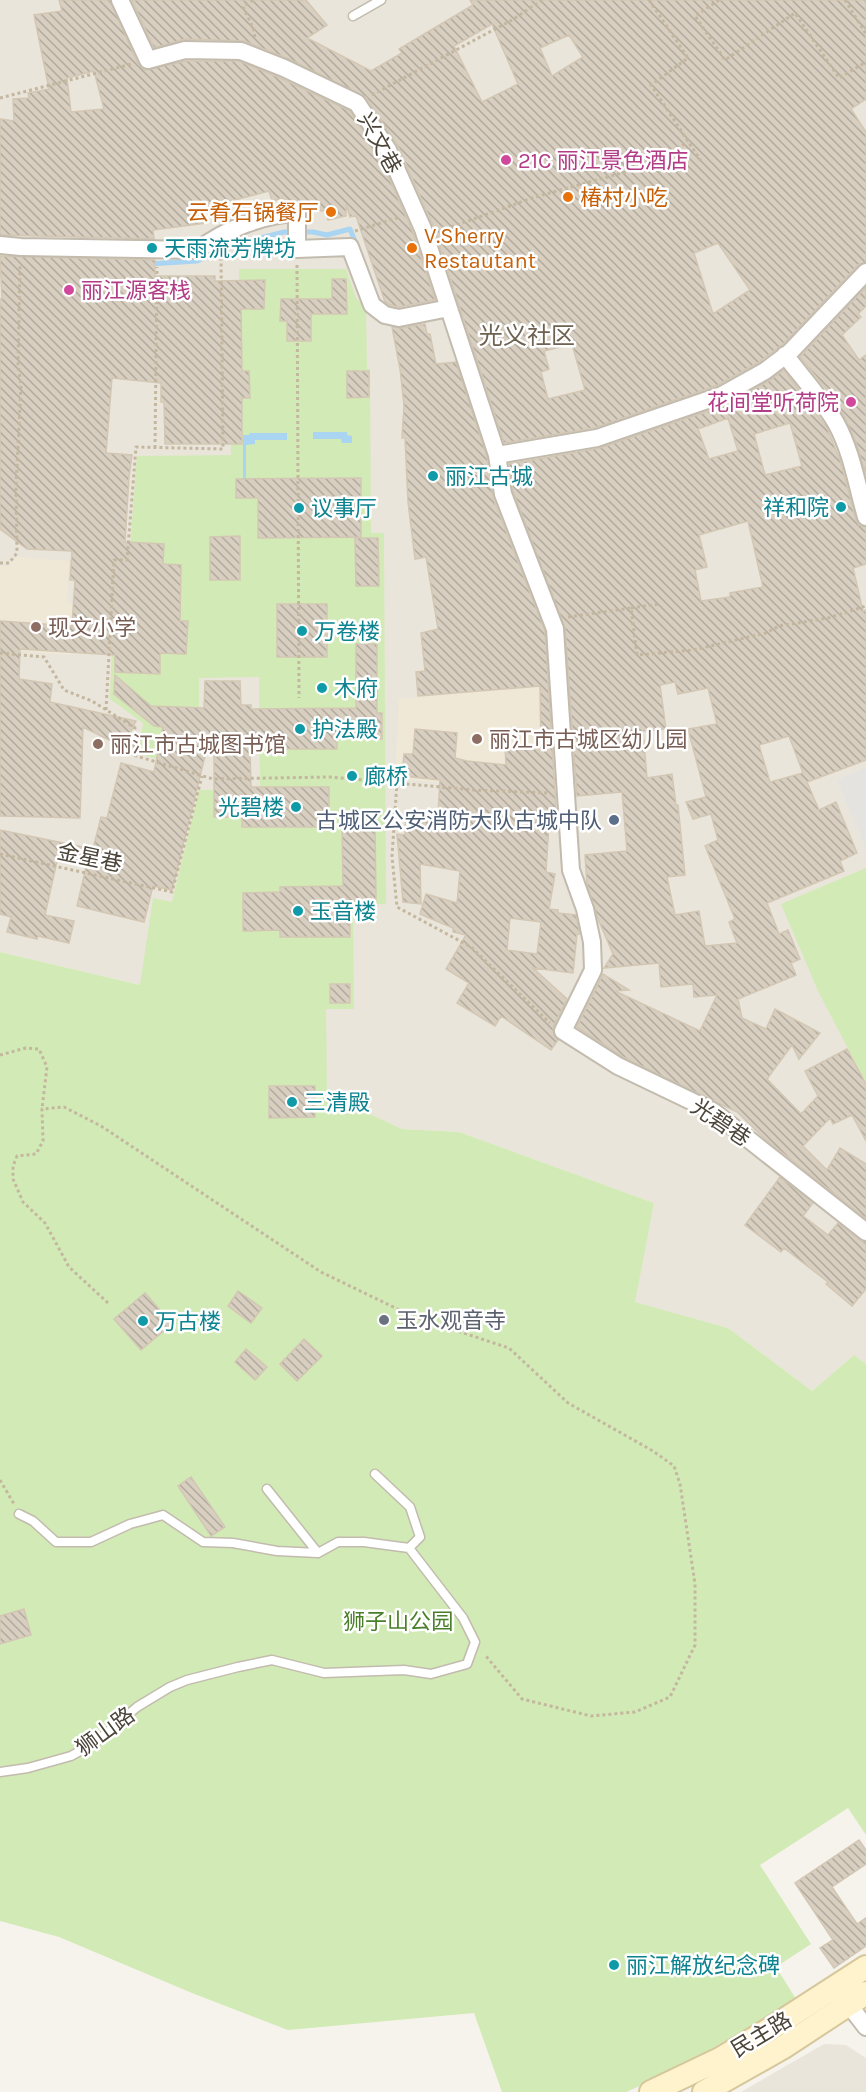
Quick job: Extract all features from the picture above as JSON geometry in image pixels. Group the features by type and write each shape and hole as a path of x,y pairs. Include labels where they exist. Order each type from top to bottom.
{"main road":[{"name":"民主路","path":"651,2092 720,2059 866,1967"},
{"name":"民主路","path":"704,2092 782,2048 857,1999"}],"street":[{"path":"120,0 148,60"},
{"name":"兴文巷","path":"148,60 184,50 240,51 284,68 357,103 388,150 426,237 497,455 503,494 555,629 571,870 585,909 592,942 593,970 563,1031"},
{"path":"0,245 198,250 220,235 245,224 297,213 297,237 350,247 372,305 385,315 399,318 449,308"},
{"path":"497,455 597,438 722,394 765,371 785,355 866,272"},
{"path":"785,355 836,423 851,456 854,477 866,517"},
{"name":"光碧巷","path":"563,1031 618,1066 714,1112 866,1232"},
{"path":"857,1999 866,2027"}],"lane":[{"path":"353,16 381,0"},
{"path":"375,1474 410,1507 420,1537 409,1548"},
{"path":"267,1489 318,1553"},
{"path":"19,1514 33,1521 57,1542 91,1542 130,1524 164,1515 203,1542 233,1543 277,1551 318,1553 338,1542 364,1542 409,1548 464,1618 475,1642"},
{"name":"狮山路","path":"0,1772 28,1768 71,1756 96,1742 153,1696 170,1687 204,1676 272,1660 324,1673 404,1670 431,1674 467,1664 475,1642"}],"path":[{"path":"252,56 254,30 243,7 253,0"},
{"path":"357,103 492,30 542,0"},
{"path":"649,0 688,58 651,85 701,161"},
{"path":"719,0 695,16 725,60 795,13 839,78 866,62"},
{"path":"845,0 866,34"},
{"path":"0,98 148,60"},
{"path":"426,237 535,197 647,166 688,142"},
{"path":"355,230 415,212"},
{"path":"297,237 299,698"},
{"path":"0,563 9,563 17,553 16,487 21,385 18,365 21,247"},
{"path":"106,710 114,560 126,560 136,447 223,449 221,255"},
{"path":"156,448 157,268"},
{"path":"552,620 660,604"},
{"path":"631,608 637,655 693,650 766,633 779,626 828,618 866,606"},
{"path":"0,653 44,657 64,690 92,700 135,728 133,755 213,779 330,777 474,790 566,794"},
{"name":"金星巷","path":"0,854 172,892 201,776"},
{"path":"397,782 392,856 397,908 471,947 550,1023 563,1031"},
{"path":"1,1055 26,1048 39,1049 46,1067 42,1108 43,1141 36,1154 17,1156 13,1166 13,1179 23,1202 45,1223 69,1267 108,1303"},
{"path":"42,1108 64,1107 101,1126 321,1272 412,1316 509,1348 568,1403 653,1451 674,1466 680,1484 695,1584 695,1645 670,1697 635,1712 591,1716 522,1699 475,1642"},
{"path":"0,1480 19,1514"}],"shaded area":[{"name":"丽江古城","path":"0,0 866,0 866,1364 854,1355 812,1391 728,1328 634,1302 654,1203 459,1132 402,1129 327,1095 140,985 0,952"},
{"name":"现文小学","path":"17,557 69,561 67,603 74,604 71,655 0,650 0,566 9,566"},
{"name":"丽江市古城区幼儿园","path":"552,658 558,789 504,789 395,778 399,699 454,694 453,667"},
{"path":"866,767 866,848 837,780"},
{"path":"824,2044 846,2045 866,2058 866,2092 741,2092"}],"green space":[{"name":"狮子山公园","path":"239,269 346,269 356,298 366,309 367,369 370,369 371,533 384,533 386,904 353,905 354,1009 326,1009 327,1094 402,1129 459,1132 654,1203 635,1302 728,1328 812,1391 854,1355 866,1364 866,1835 848,1808 760,1865 811,1944 776,1967 796,1999 672,2072 626,2092 502,2092 474,2013 288,2030 192,1993 59,1937 0,1921 0,952 140,985 153,898 172,902 199,790 260,790 259,677 199,678 199,767 187,767 139,754 143,723 110,699 115,561 129,561 137,456 231,455 230,399 239,299"},
{"path":"866,868 866,1083 818,991 781,904"}],"water":[{"path":"313,432 347,432 347,435 352,436 352,443 342,443 341,439 313,439"},
{"path":"287,433 287,440 255,440 255,444 246,445 246,488 243,487 243,435"}],"building":[{"path":"59,0 110,0 138,64 145,70 186,61 239,61 350,111 379,155 413,233 435,300 399,307 385,302 356,216 350,217 346,204 346,216 328,220 326,211 307,210 302,204 297,203 283,204 283,198 272,201 269,191 204,208 206,223 153,230 154,239 0,235 0,119 14,121 13,99 29,98 28,93 49,89 34,15 62,11","holes":["94,71 104,109 71,112 67,78"]},
{"path":"132,0 306,0 327,25 307,38 371,71 402,53 399,49 473,5 470,0 866,0 866,99 851,109 866,132 866,262 858,265 783,344 759,362 718,385 594,428 504,443 433,225 398,146 366,97 289,59 244,41 185,39 154,48","holes":["492,24 518,84 482,102 454,46","569,35 583,57 552,76 540,48","718,243 750,290 713,314 694,253","572,344 585,390 548,399 541,372 549,369 544,351"]},
{"path":"0,256 155,260 155,276 215,276 215,281 265,280 264,309 241,309 242,371 249,371 250,398 242,398 242,444 165,444 161,383 112,378 106,453 132,455 125,542 164,544 163,564 181,565 180,621 188,621 186,654 160,653 160,674 115,672 115,655 20,649 19,679 52,684 50,702 136,721 123,747 83,727 80,818 0,816 0,621 72,626 75,580 70,580 72,551 27,549 0,529 0,299 2,299"},
{"path":"332,279 346,279 347,314 311,314 311,341 287,341 287,321 280,321 281,299 332,299"},
{"path":"866,287 866,306 858,314 861,317 842,335 859,360 866,355 866,475 856,442 845,418 827,390 800,357"},
{"path":"425,324 427,334 430,334 436,364 456,362 487,457 493,498 545,631 557,825 549,824 546,872 555,874 549,909 558,910 558,913 576,915 580,934 577,934 573,973 533,968 567,999 553,1027 554,1036 558,1040 551,1050 501,1016 495,1026 457,1003 469,983 446,969 466,935 453,932 453,928 420,914 426,894 457,903 460,871 420,864 421,904 403,902 397,834 405,835 406,811 438,814 440,780 402,776 404,754 413,754 415,729 457,733 455,758 467,761 506,765 505,747 541,747 540,686 418,696 416,672 425,671 421,633 438,629 426,557 415,559 408,502 405,438 402,438 404,405 392,327 401,328","holes":["510,918 541,922 537,954 507,950"]},
{"path":"784,370 827,428 840,460 856,520 859,525 866,527 866,564 853,568 863,611 866,610 866,760 807,782 819,810 836,802 857,853 840,861 844,871 767,903 779,934 788,930 800,959 791,963 796,975 738,999 742,1018 766,1029 775,1009 820,1033 799,1059 792,1045 767,1079 801,1114 818,1096 805,1071 847,1049 866,1084 866,1141 852,1115 833,1124 830,1118 803,1146 827,1170 840,1148 866,1164 866,1219 764,1138 737,1112 623,1057 577,1027 603,974 629,990 615,991 700,1031 717,995 694,997 693,984 661,987 659,963 604,968 613,954 598,919 587,884 585,855 627,851 622,792 577,796 565,628 513,491 509,464 600,448 726,405","holes":["728,418 738,451 709,459 698,429","790,423 802,466 765,475 754,434","748,521 763,587 730,593 730,597 701,601 695,570 707,567 699,535","675,682 678,694 708,688 717,724 688,729 706,797 686,802 693,819 711,814 718,840 705,846 735,919 729,922 737,943 705,946 699,911 675,915 667,877 685,875 678,805 676,805 672,774 647,778 643,731 666,729 660,685","789,736 803,773 770,782 759,745"]},
{"path":"347,371 369,371 369,397 347,398"},
{"name":"议事厅","path":"361,478 361,537 258,538 258,498 236,498 236,479"},
{"path":"240,536 240,580 210,580 210,537"},
{"path":"355,538 378,538 379,586 356,586"},
{"name":"万卷楼","path":"277,604 327,604 327,657 277,657"},
{"path":"356,644 377,644 377,713 382,713 382,739 337,739 337,749 250,749 251,787 329,787 329,827 242,827 242,817 214,817 214,733 211,732 172,890 153,886 144,922 77,906 86,867 57,861 45,915 74,921 69,943 7,932 11,917 0,914 0,830 93,849 101,817 107,818 121,763 154,772 163,727 154,726 114,694 115,675 151,706 204,708 205,681 240,681 241,705 251,705 251,709 356,708"},
{"path":"342,827 375,827 376,901 350,901 350,937 280,937 280,930 243,931 243,893 280,892 280,887 343,886"},
{"path":"330,984 350,984 350,1003 330,1003"},
{"name":"三清殿","path":"269,1086 315,1086 315,1117 269,1118"},
{"path":"780,1177 813,1203 803,1216 828,1235 838,1223 866,1242 866,1289 852,1306 826,1284 828,1282 784,1248 781,1252 745,1225"},
{"path":"238,1291 262,1308 251,1323 228,1306"},
{"name":"万古楼","path":"145,1293 172,1324 141,1350 114,1319"},
{"path":"304,1339 322,1356 297,1381 280,1364"},
{"path":"246,1349 267,1367 255,1380 235,1362"},
{"path":"191,1477 225,1527 211,1536 178,1486"},
{"path":"24,1609 31,1635 0,1644 0,1616"},
{"path":"859,1840 866,1850 866,1864 832,1887 857,1924 866,1918 866,1946 834,1968 820,1948 833,1940 795,1883"}],"waterway":[{"path":"149,264 197,261 237,244 284,232 313,232 327,235 350,229 356,244"}],"place":[{"name":"21C 丽江景色酒店","path":"506,160"},
{"name":"椿村小吃","path":"568,197"},
{"name":"云肴石锅餐厅","path":"331,212"},
{"name":"天雨流芳牌坊","path":"152,248"},
{"name":"V.Sherry Restautant","path":"412,248"},
{"name":"丽江源客栈","path":"69,290"},
{"name":"花间堂听荷院","path":"851,402"},
{"name":"丽江古城","path":"433,476"},
{"name":"祥和院","path":"841,507"},
{"name":"议事厅","path":"299,508"},
{"name":"现文小学","path":"36,627"},
{"name":"万卷楼","path":"302,631"},
{"name":"木府","path":"322,688"},
{"name":"护法殿","path":"300,729"},
{"name":"丽江市古城区幼儿园","path":"477,739"},
{"name":"丽江市古城图书馆","path":"98,744"},
{"name":"廊桥","path":"352,776"},
{"name":"光碧楼","path":"296,807"},
{"name":"古城区公安消防大队古城中队","path":"614,820"},
{"name":"玉音楼","path":"298,911"},
{"name":"三清殿","path":"292,1102"},
{"name":"玉水观音寺","path":"384,1320"},
{"name":"万古楼","path":"143,1321"},
{"name":"丽江解放纪念碑","path":"614,1965"}],"district":[{"name":"光义社区","path":"527,336"}]}
